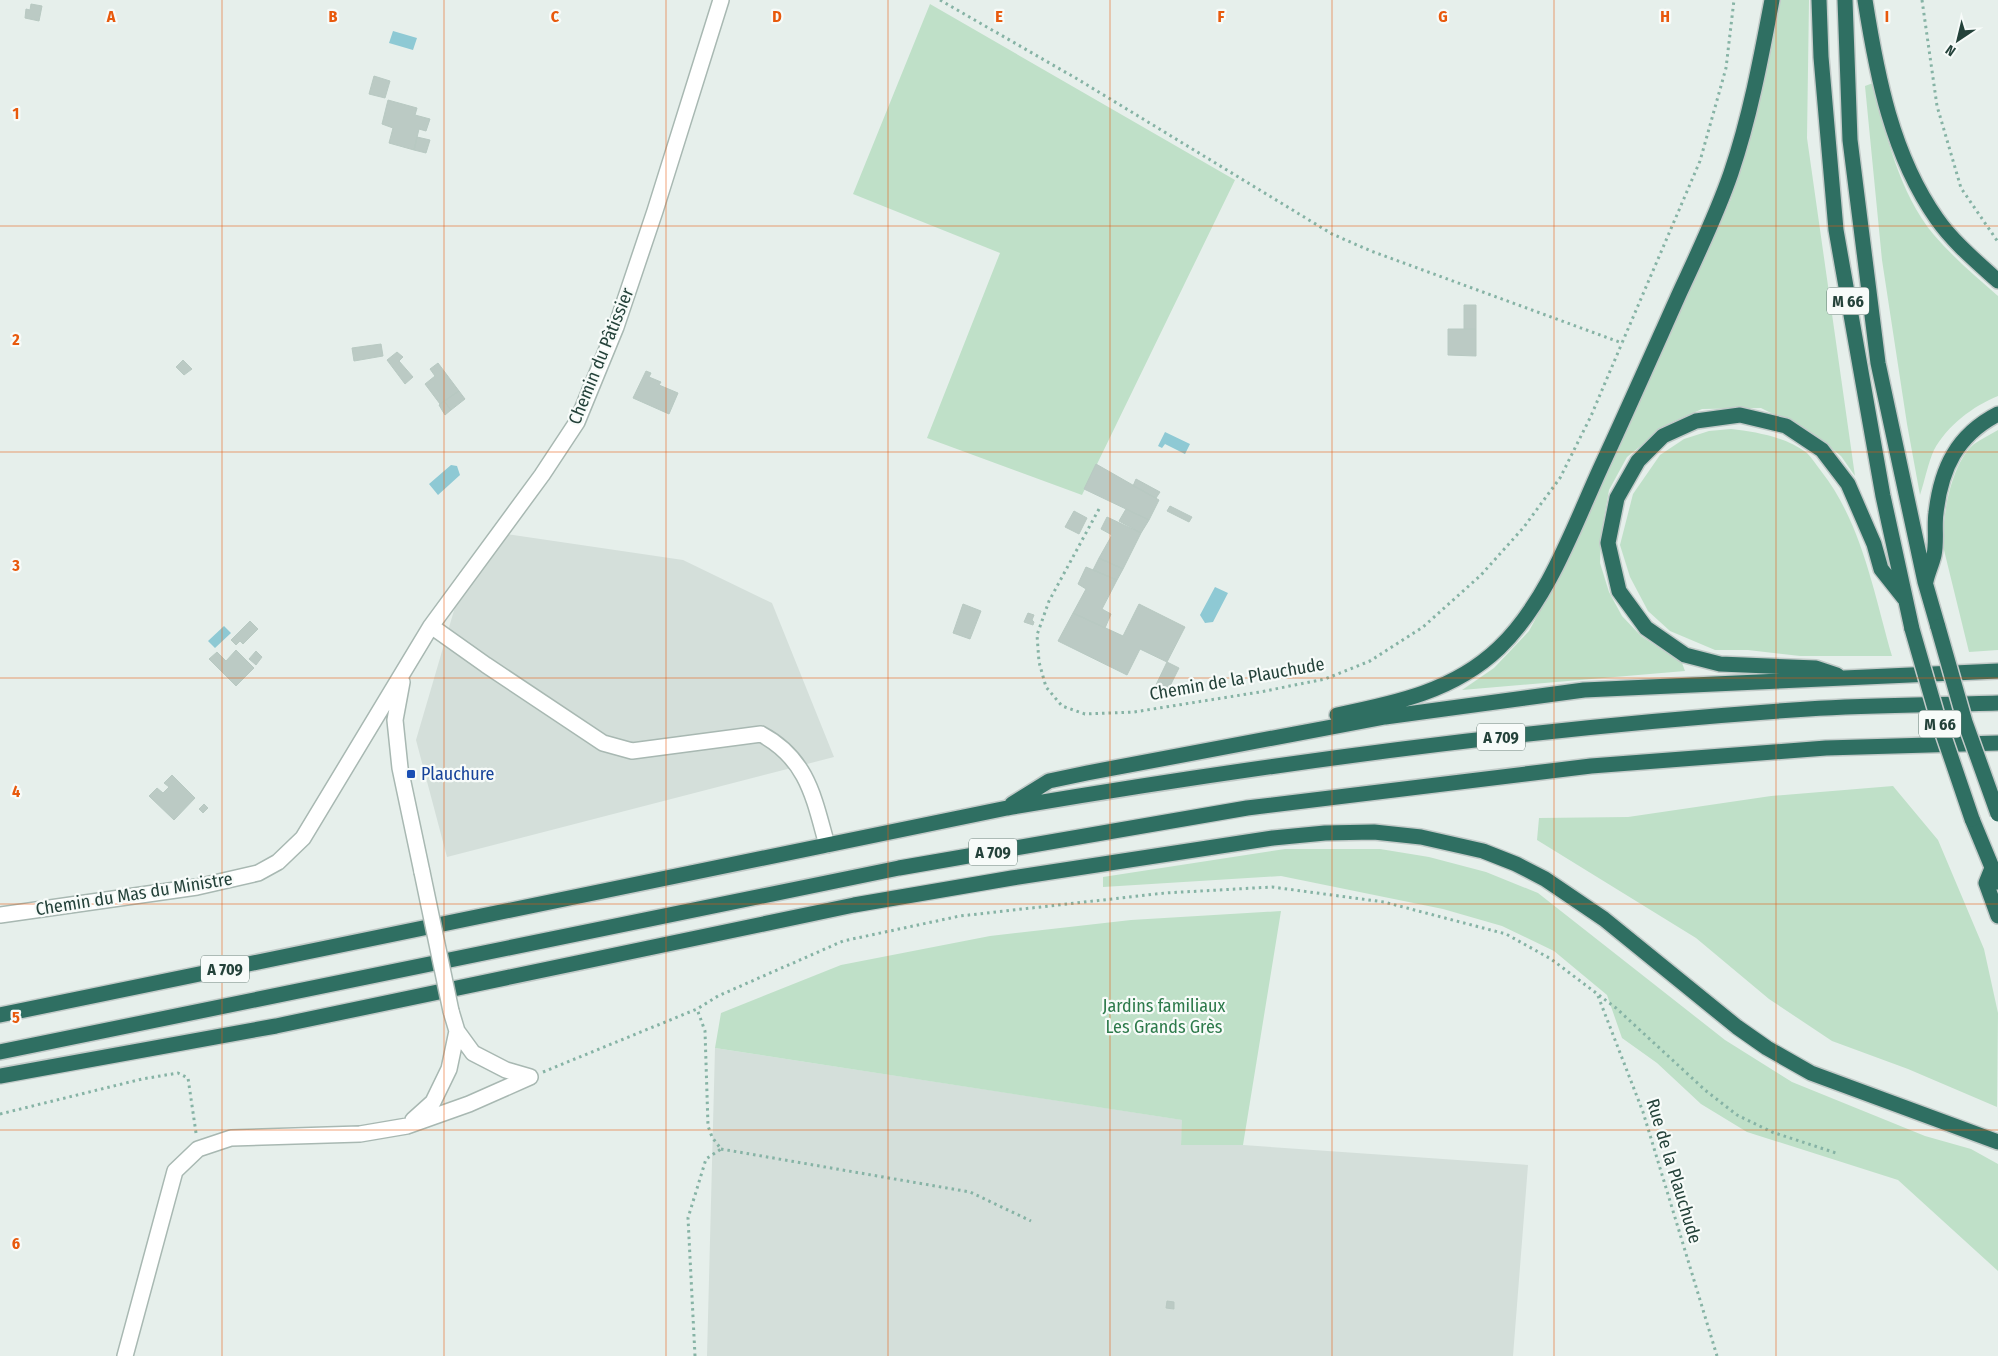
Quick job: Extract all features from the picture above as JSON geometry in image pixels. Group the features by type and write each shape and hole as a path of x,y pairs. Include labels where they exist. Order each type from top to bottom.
{"highway":[{"path":"1286,734 1318,719 1392,703 1431,691 1458,679 1500,646 1532,606 1550,575 1576,522 1717,210 1747,119 1772,0"},
{"name":"M 66","path":"1819,0 1821,57 1836,230 1904,598 1938,719 1972,819 1998,882"},
{"name":"M 66","path":"1845,0 1850,140 1878,363 1925,582 1965,722 1998,814"},
{"path":"1865,0 1888,116 1908,171 1937,220 1972,258 1998,281"},
{"path":"1925,582 1934,553 1936,514 1940,489 1949,460 1968,434 1998,414"},
{"path":"1843,678 1816,668 1720,664 1685,655 1646,628 1619,591 1608,543 1616,498 1638,461 1663,436 1696,420 1740,415 1786,426 1822,450 1848,484 1874,544 1881,569 1904,598"},
{"path":"1007,808 1049,781 1286,734 1410,713 1584,690 1998,672"},
{"name":"A 709","path":"0,1016 1007,808 1173,780 1542,732 1809,709 1998,703"},
{"name":"A 709","path":"0,1052 899,868 1247,808 1591,766 1826,748 1998,743"},
{"path":"0,1076 276,1026 854,905 1012,878 1273,838 1325,833 1374,832 1421,837 1474,849 1516,864 1545,879 1604,919 1737,1028 1766,1048 1811,1073 1998,1142"},
{"name":"M 66","path":"1992,868 1986,883 1998,916"}],"street":[{"name":"Chemin du Pâtissier","path":"404,673 431,626 542,475 577,422 625,300 721,0"},
{"path":"431,626 603,744 632,751 761,734 776,742 809,784 827,845"},
{"path":"404,673 395,720 400,768 451,1011 457,1031 473,1053 506,1070 530,1077"},
{"name":"Chemin du Mas du Ministre","path":"0,915 197,887 258,873 278,862 303,838 404,673"},
{"path":"406,1126 433,1102 449,1068 457,1031"},
{"path":"125,1356 175,1171 198,1149 231,1138 360,1134 406,1126 469,1104 530,1077"}],"path":[{"path":"940,0 1079,80 1332,234 1371,251 1622,343"},
{"name":"Chemin de la Plauchude","path":"1099,509 1050,602 1038,635 1039,662 1046,686 1062,706 1085,714 1134,712 1260,692 1325,679 1370,661 1422,627 1481,575 1524,527 1560,478 1591,416 1700,161 1726,68 1734,0"},
{"path":"1922,0 1937,106 1961,188 1998,242"},
{"path":"530,1077 698,1009 718,996 843,940 960,916 1165,893 1272,886 1384,902 1506,934 1552,959 1616,1008 1704,1090 1737,1115 1772,1132 1839,1154"},
{"name":"Rue de la Plauchude","path":"1598,996 1643,1112 1717,1356"},
{"path":"698,1009 706,1031 708,1126 712,1137 721,1149 970,1192 1031,1221"},
{"path":"0,1114 142,1078 178,1074 188,1078 198,1149"},
{"path":"695,1356 688,1218 706,1159 721,1149"}],"shaded area":[{"path":"506,534 683,560 772,603 834,757 447,857 416,740 455,607"},
{"path":"715,1048 1183,1120 1181,1145 1243,1145 1528,1165 1513,1356 707,1356"}],"green space":[{"path":"1780,0 1809,0 1807,138 1855,476 1841,456 1815,435 1761,408 1702,409 1668,424 1627,457 1609,490 1601,536 1600,563 1609,592 1622,616 1641,636 1682,663 1685,671 1462,690 1494,668 1529,631 1574,547 1731,199"},
{"path":"930,4 1235,180 1082,495 927,438 1000,253 853,194"},
{"path":"1873,83 1895,162 1922,219 1949,251 1998,296 1998,396 1970,411 1953,425 1939,441 1932,455 1920,495 1882,260 1865,86"},
{"path":"1731,429 1781,439 1799,447 1807,453 1821,471 1835,491 1857,536 1892,656 1800,656 1748,650 1715,650 1670,631 1648,611 1630,577 1620,545 1633,494 1660,455 1684,439 1709,431"},
{"path":"1998,430 1998,650 1969,652 1943,546 1944,520 1950,491 1959,464 1974,444"},
{"path":"1893,786 1938,840 1984,949 1998,1013 1997,1107 1908,1069 1832,1041 1769,999 1696,938 1537,840 1539,818 1628,817 1771,796"},
{"path":"1285,849 1380,849 1429,857 1486,872 1538,893 1725,1040 1792,1082 1925,1136 1971,1149 1998,1164 1998,1271 1898,1180 1747,1132 1701,1104 1657,1063 1622,1038 1607,995 1554,951 1502,926 1443,909 1281,876 1103,887 1103,877"},
{"name":"Jardins familiaux Les Grands Grès","path":"1281,911 1243,1145 1181,1145 1182,1120 715,1048 721,1013 841,965 990,936 1131,920"}],"water":[{"path":"393,31 417,38 413,50 389,43"},
{"path":"1165,432 1190,444 1185,454 1165,444 1162,448 1158,446"},
{"path":"451,465 457,466 460,475 438,495 429,484"},
{"path":"1215,587 1228,593 1213,622 1205,623 1200,615"},
{"path":"224,626 231,633 215,648 208,641"}],"building":[{"path":"31,4 42,6 39,21 25,18 26,9 30,10"},
{"path":"374,76 390,81 385,98 369,94"},
{"path":"388,100 417,108 415,115 430,119 426,131 419,129 414,150 389,143 393,128 382,124"},
{"path":"417,137 430,140 426,153 414,150"},
{"path":"1464,305 1476,305 1476,329 1464,329"},
{"path":"1448,329 1476,329 1476,356 1448,355"},
{"path":"381,344 383,356 354,361 352,348"},
{"path":"397,352 403,357 399,361 413,377 405,384 387,360"},
{"path":"183,360 192,369 184,375 176,367"},
{"path":"438,363 459,391 440,404 425,384 435,376 430,369"},
{"path":"646,371 651,373 649,377 661,382 659,385 678,393 669,414 633,398"},
{"path":"459,391 465,399 451,410 444,401"},
{"path":"444,401 451,410 445,415 439,405"},
{"path":"1096,464 1159,500 1149,520 1084,489"},
{"path":"1136,479 1160,492 1156,498 1133,486"},
{"path":"1170,506 1192,517 1189,522 1167,511"},
{"path":"1126,509 1149,520 1141,533 1119,521"},
{"path":"1074,511 1087,518 1079,534 1065,527"},
{"path":"1107,517 1141,533 1123,569 1099,558 1112,535 1101,529"},
{"path":"1099,558 1123,569 1117,580 1093,570"},
{"path":"1086,567 1117,580 1102,609 1111,614 1105,628 1073,613 1086,589 1078,584"},
{"path":"963,604 981,611 970,639 953,633"},
{"path":"1139,604 1185,627 1167,662 1140,649 1127,675 1058,641 1073,613 1123,636"},
{"path":"1028,613 1034,615 1033,625 1024,622"},
{"path":"250,621 258,629 243,644 240,641 236,645 231,640"},
{"path":"236,650 254,668 236,686 209,659 217,652 226,661"},
{"path":"256,651 262,657 256,665 249,659"},
{"path":"1167,662 1179,668 1168,690 1154,689"},
{"path":"172,775 195,798 174,820 149,796 157,788 163,793 169,787 164,783"},
{"path":"204,804 208,808 203,813 199,809"},
{"path":"1167,1301 1174,1302 1174,1309 1166,1308"}],"place":[{"name":"Plauchure","path":"411,774"}]}
